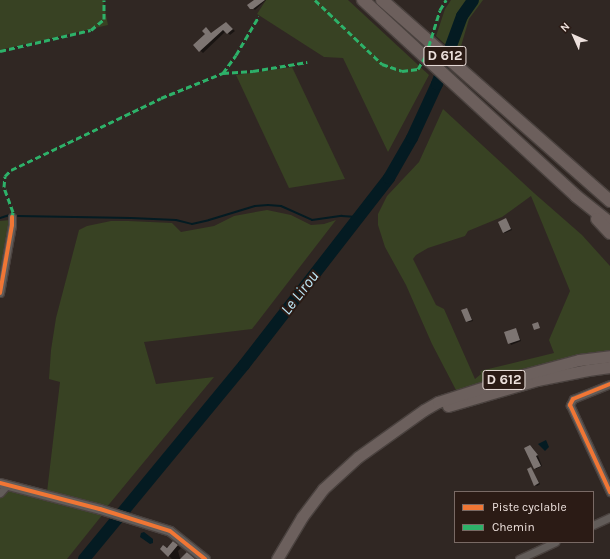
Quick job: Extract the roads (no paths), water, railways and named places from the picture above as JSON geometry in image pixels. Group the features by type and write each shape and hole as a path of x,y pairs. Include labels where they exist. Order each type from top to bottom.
{"highway":[{"name":"D 612","path":"362,0 576,196 610,233"},
{"name":"D 612","path":"382,0 575,173 610,198"},
{"path":"575,173 610,202"},
{"path":"576,196 610,223"}],"main road":[{"name":"D 612","path":"277,559 302,517 323,489 358,457 405,423 438,402 468,391 556,366 610,356"},
{"name":"D 612","path":"405,423 451,405 537,380 610,367"}],"street":[{"path":"0,293 12,225 12,217"},
{"path":"610,384 573,399 570,405 610,492"},
{"path":"0,493 3,484 140,520 170,531 205,559"},
{"path":"594,524 610,517"},
{"path":"519,559 552,543"}],"water":[{"path":"546,440 549,447 545,451 538,444"},
{"path":"144,532 153,539 153,543 150,544 140,537 141,533"}],"waterway":[{"name":"Le Lirou","path":"84,559 244,365 389,178 412,138 437,84 462,16 473,0"},
{"path":"18,216 176,220 192,224 255,206 268,205 281,206 312,220 342,216 357,217"},
{"path":"0,218 9,215"}]}
